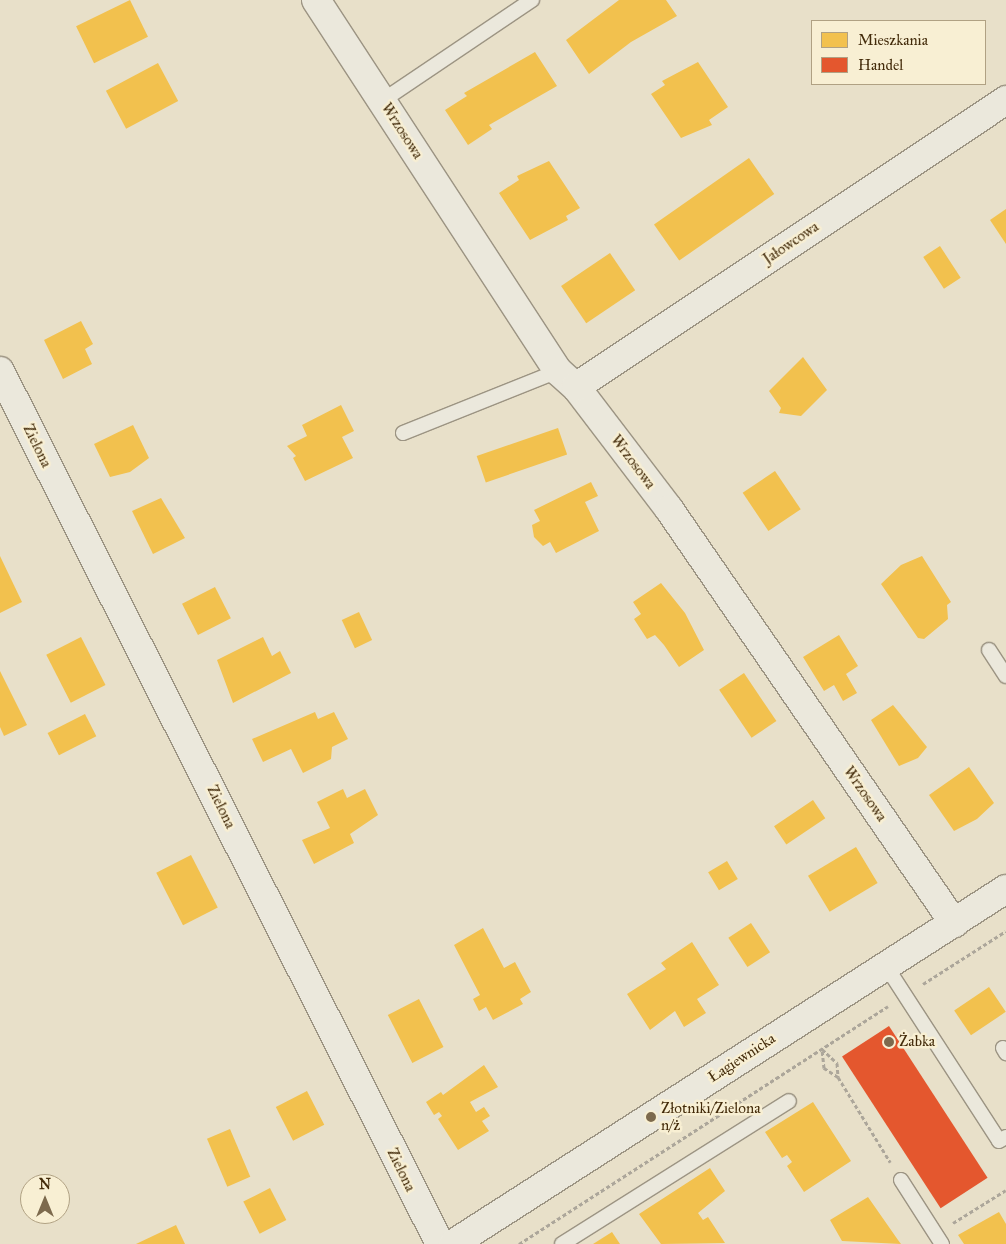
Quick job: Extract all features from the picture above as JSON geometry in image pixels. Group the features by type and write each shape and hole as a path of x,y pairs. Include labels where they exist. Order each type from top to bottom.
{"street":[{"name":"Wrzosowa","path":"316,0 567,379 669,509 954,923"},
{"name":"Jałowcowa","path":"567,379 1006,100"},
{"name":"Zielona","path":"0,371 440,1244"},
{"name":"Łagiewnicka","path":"453,1244 1006,889"}],"lane":[{"path":"382,101 532,0"},
{"path":"403,433 567,379"},
{"path":"989,650 1006,676"},
{"path":"886,966 999,1141 1006,1137"},
{"path":"562,1244 789,1101"},
{"path":"901,1180 939,1239"}],"path":[{"path":"519,1244 1006,931"},
{"path":"822,1049 837,1063 838,1077"},
{"path":"822,1049 824,1068 838,1077 901,1180"},
{"path":"939,1239 1006,1190"}],"building: Mieszkania":[{"path":"130,0 148,37 94,63 76,26"},
{"path":"619,0 666,0 677,16 631,42 589,74 566,40"},
{"path":"535,52 557,86 489,125 492,129 468,145 445,110 467,96 464,93"},
{"path":"698,62 728,107 709,120 712,125 681,138 651,94 665,85 662,81"},
{"path":"158,63 178,101 126,129 106,91"},
{"path":"749,158 774,194 679,261 654,225"},
{"path":"549,161 580,208 566,216 568,220 530,240 499,193 519,180 517,176"},
{"path":"1006,209 1006,244 990,220"},
{"path":"940,246 961,278 944,289 923,257"},
{"path":"610,253 635,290 586,323 561,286"},
{"path":"81,321 93,344 85,349 92,364 63,379 44,340"},
{"path":"803,357 827,390 801,416 779,413 781,408 769,391"},
{"path":"341,405 354,431 342,437 353,458 305,481 293,458 296,456 287,446 307,436 302,425"},
{"path":"133,425 149,458 130,472 110,477 94,444"},
{"path":"558,428 567,454 486,482 477,456"},
{"path":"775,471 801,509 768,531 743,493"},
{"path":"591,482 598,496 585,502 599,531 556,553 550,542 543,546 534,537 532,525 540,521 534,510"},
{"path":"161,498 185,538 153,554 132,511"},
{"path":"0,556 22,602 0,613"},
{"path":"922,556 951,602 947,605 948,619 924,639 918,638 881,584 901,565"},
{"path":"661,583 685,613 704,650 679,667 655,635 647,639 634,619 641,614 633,602"},
{"path":"215,587 231,618 198,635 182,604"},
{"path":"359,612 372,640 355,648 342,620"},
{"path":"839,635 858,666 846,674 857,693 843,701 834,685 824,691 803,657"},
{"path":"81,637 106,685 71,703 46,655"},
{"path":"263,637 272,656 280,651 291,673 233,703 217,660"},
{"path":"0,671 27,725 4,736 0,727"},
{"path":"744,673 776,721 752,738 719,690"},
{"path":"893,705 927,747 918,758 899,766 871,720"},
{"path":"315,712 318,719 334,712 348,739 332,747 331,759 303,773 291,749 263,762 252,739"},
{"path":"85,714 96,736 59,755 48,733"},
{"path":"969,767 994,803 977,819 954,831 929,795"},
{"path":"343,789 347,798 365,789 378,815 350,834 354,843 314,864 302,840 330,828 317,802"},
{"path":"813,800 825,818 786,845 774,826"},
{"path":"856,847 878,883 830,912 808,876"},
{"path":"191,855 218,908 183,925 156,873"},
{"path":"727,861 738,879 719,890 708,872"},
{"path":"751,923 770,952 747,967 728,938"},
{"path":"483,928 504,968 515,962 531,992 520,999 523,1004 493,1020 486,1007 479,1011 473,999 480,995 454,945"},
{"path":"692,942 719,985 697,999 706,1013 684,1027 675,1011 650,1030 627,994 666,969 661,963"},
{"path":"989,987 1006,1012 971,1035 954,1010"},
{"path":"419,999 444,1047 412,1063 388,1015"},
{"path":"484,1065 498,1087 470,1102 476,1112 484,1107 490,1116 482,1121 489,1131 458,1150 438,1119 442,1116 439,1112 434,1115 426,1102 441,1092 443,1095"},
{"path":"307,1091 324,1125 293,1141 276,1107"},
{"path":"813,1102 851,1161 804,1192 787,1166 792,1162 787,1155 782,1158 765,1132"},
{"path":"230,1129 250,1177 227,1187 207,1139"},
{"path":"710,1168 725,1191 698,1213 703,1220 708,1217 725,1243 661,1244 639,1214"},
{"path":"270,1188 286,1220 260,1234 243,1202"},
{"path":"868,1197 901,1244 842,1241 830,1220"},
{"path":"999,1212 1006,1224 1006,1244 964,1244 958,1235"},
{"path":"176,1225 185,1244 136,1244"},
{"path":"612,1232 620,1244 593,1244"}],"building: Handel":[{"path":"889,1026 988,1178 941,1208 842,1056"}],"place":[{"name":"Żabka","path":"889,1042"},
{"name":"Złotniki/Zielona n/ż","path":"651,1117"}]}
